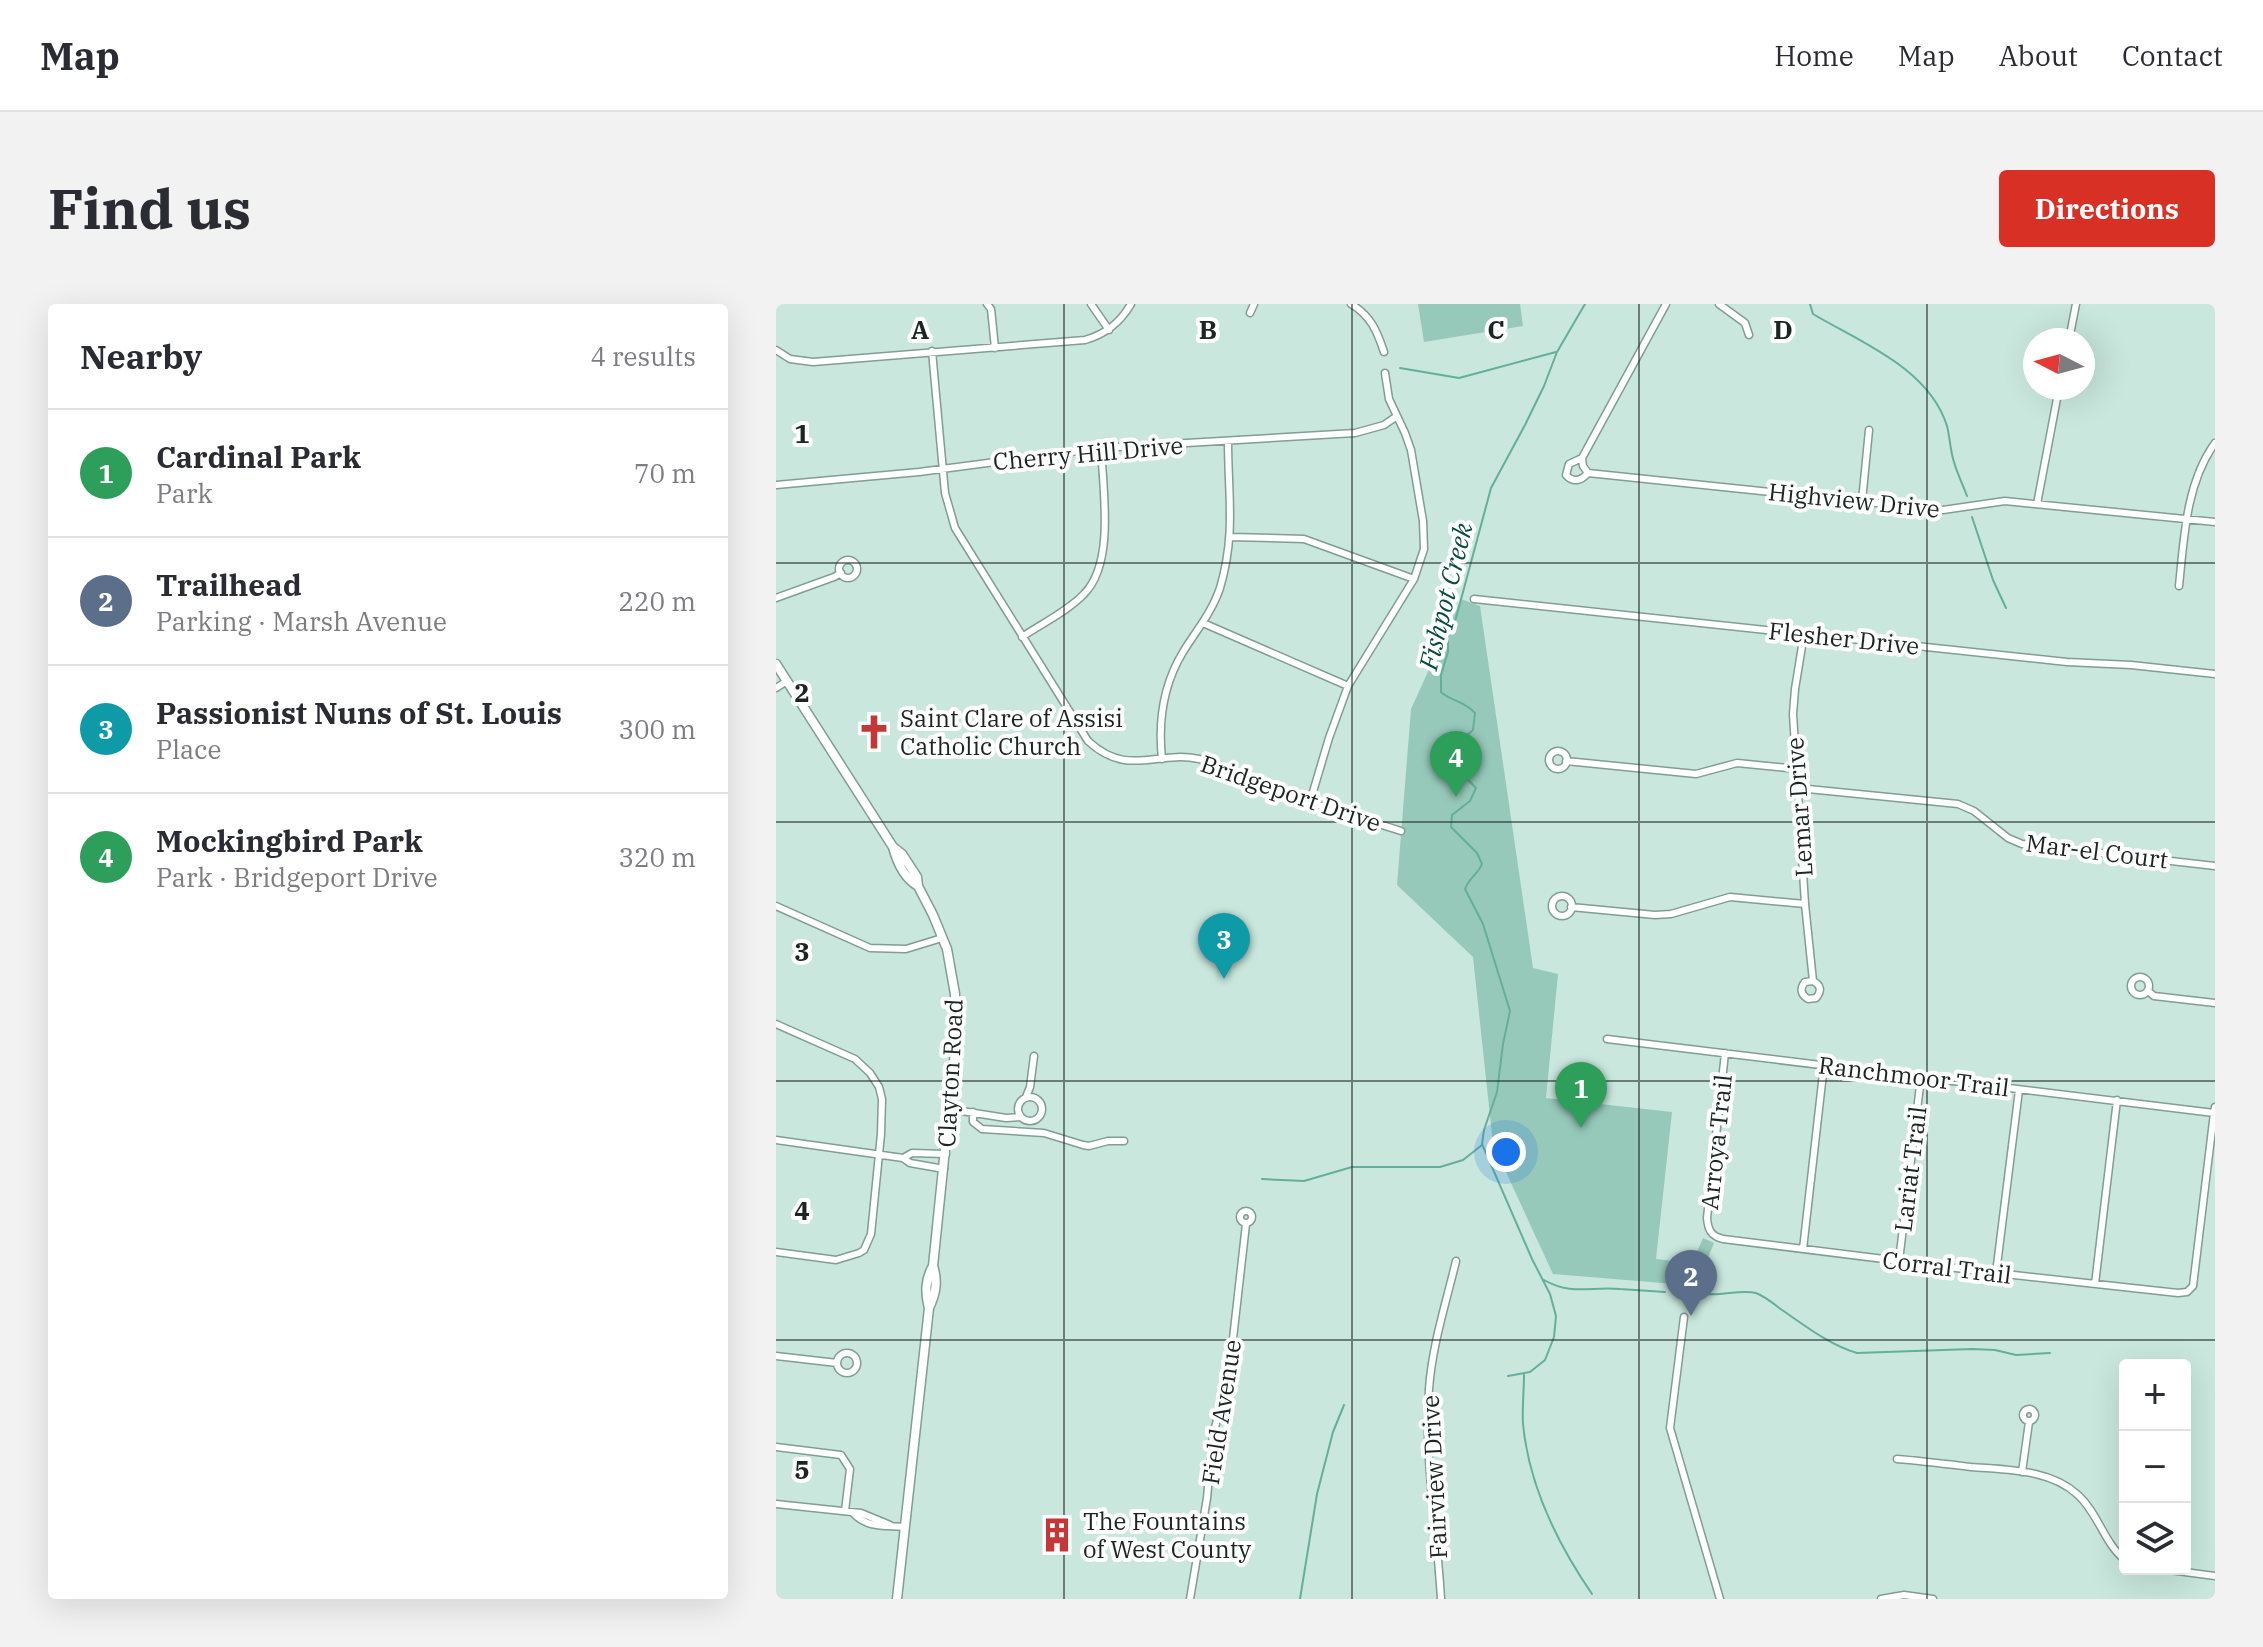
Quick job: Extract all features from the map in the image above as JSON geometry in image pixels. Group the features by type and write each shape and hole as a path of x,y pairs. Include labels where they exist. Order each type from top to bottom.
{"main road":[{"name":"Clayton Road","path":"776,664 893,847 902,854 917,877 918,886 942,938 954,979 956,1042 933,1266 937,1278 935,1295 929,1308 897,1599"}],"street":[{"path":"987,304 991,309 995,348"},
{"path":"1091,304 1109,330"},
{"path":"776,350 790,359 813,362 1085,340 1109,330 1125,315 1131,304"},
{"path":"1250,313 1254,304"},
{"path":"1351,304 1370,319 1384,352"},
{"name":"Highview Drive","path":"1666,304 1582,458 1569,464 1566,475 1570,479 1584,478 1588,473 1943,510 2005,501 2215,522"},
{"path":"1719,304 1745,323 1749,335"},
{"path":"2071,328 2076,304"},
{"name":"Bridgeport Drive","path":"932,351 945,493 955,528 1093,745 1102,753 1133,762 1201,759 1265,786 1401,831"},
{"path":"1310,802 1348,686 1414,579 1424,549 1411,450 1389,399 1385,373"},
{"path":"2037,504 2057,400"},
{"name":"Cherry Hill Drive","path":"776,485 1101,448 1355,433 1384,425 1397,416"},
{"path":"1862,501 1869,430"},
{"path":"1162,759 1160,721 1170,681 1181,655 1219,592 1231,537 1228,441"},
{"path":"2179,586 2186,519 2200,471 2215,443"},
{"path":"1022,637 1080,598 1097,575 1105,543 1101,448"},
{"path":"1582,458 1588,473"},
{"path":"1231,537 1304,539 1414,579"},
{"path":"776,598 841,573"},
{"name":"Flesher Drive","path":"1474,599 2093,665 2131,665 2215,674"},
{"path":"1203,623 1348,686"},
{"name":"Lemar Drive","path":"1804,634 1793,714 1813,981"},
{"path":"776,688 787,681"},
{"path":"1566,761 1696,774 1737,763 1797,769"},
{"name":"Mar-el Court","path":"1798,788 1958,804 1974,811 2008,838 2038,847 2215,866"},
{"path":"1571,907 1655,915 1671,914 1730,897 1805,904"},
{"path":"776,906 870,948 906,949 942,938"},
{"path":"2148,991 2154,996 2215,1003"},
{"path":"776,1024 855,1059 870,1073 882,1099 871,1234 864,1250 836,1260 776,1252"},
{"name":"Ranchmoor Trail","path":"1607,1039 2019,1090 2215,1110"},
{"name":"Arroya Trail","path":"1710,1231 1707,1218 1725,1053"},
{"path":"1021,1117 1018,1105 1030,1087 1034,1056"},
{"path":"1803,1249 1824,1065"},
{"name":"Lariat Trail","path":"1899,1261 1921,1077"},
{"path":"1996,1273 2019,1090"},
{"path":"949,1109 1006,1118 1021,1117 1031,1121 1038,1119 1042,1105 1038,1099 1026,1097"},
{"path":"2095,1284 2117,1100"},
{"name":"Corral Trail","path":"1710,1231 1723,1239 1996,1273 2187,1292 2193,1286 2215,1110"},
{"path":"973,1112 973,1122 982,1129 1044,1133 1089,1146 1124,1141"},
{"path":"776,1140 903,1158 910,1163 944,1169"},
{"path":"903,1158 912,1153 946,1154"},
{"name":"Field Avenue","path":"1190,1599 1207,1498 1213,1435 1229,1374 1246,1224"},
{"name":"Fairview Drive","path":"1441,1599 1428,1445 1429,1391 1456,1261"},
{"path":"1684,1317 1670,1428 1720,1599"},
{"path":"776,1356 837,1363"},
{"path":"2022,1472 2029,1422"},
{"path":"776,1447 841,1455 850,1469 845,1511"},
{"path":"1897,1459 2022,1472 2056,1481 2085,1501 2119,1555"},
{"path":"776,1504 845,1511 883,1528 890,1525 905,1527"},
{"path":"2191,1573 2215,1576"},
{"path":"1881,1599 1904,1595 1933,1599"}],"green space":[{"path":"1418,304 1520,304 1523,326 1424,342"},
{"path":"1461,599 1480,606 1533,968 1558,974 1546,1098 1672,1112 1656,1259 1692,1263 1703,1238 1714,1243 1699,1286 1553,1274 1493,1144 1473,957 1397,885 1411,709"}],"waterway":[{"name":"Fishpot Creek","path":"1508,1376 1530,1372 1545,1360 1554,1337 1556,1316 1550,1294 1482,1144 1497,1092 1510,1011 1483,924 1465,889 1482,864 1477,853 1451,827 1452,815 1470,801 1476,788 1449,760 1451,749 1473,730 1475,713 1441,692 1441,675 1448,652 1448,636 1456,618 1491,488 1544,386 1557,352 1585,304"},
{"path":"1810,304 1813,314 1891,359 1925,388 1947,426 1953,457 1967,496"},
{"path":"1400,368 1459,378 1556,352"},
{"path":"1972,517 2006,608"},
{"path":"1262,1179 1304,1181 1352,1167 1440,1167 1463,1160 1482,1145"},
{"path":"1544,1280 1573,1289 1665,1292"},
{"path":"1706,1294 1756,1293 1828,1340 1857,1353 1972,1349 2016,1355 2050,1353"},
{"path":"1524,1375 1523,1424 1531,1470 1556,1534 1592,1594"},
{"name":"Fishpot Creek","path":"1300,1599 1317,1494 1333,1432 1344,1405"}],"place":[{"name":"Saint Clare of Assisi Catholic Church","path":"874,732"},
{"name":"Mockingbird Park","path":"1456,797"},
{"name":"Passionist Nuns of St. Louis","path":"1224,979"},
{"name":"Cardinal Park","path":"1581,1128"},
{"name":"Trailhead","path":"1691,1316"},
{"name":"The Fountains of West County","path":"1057,1535"}]}
